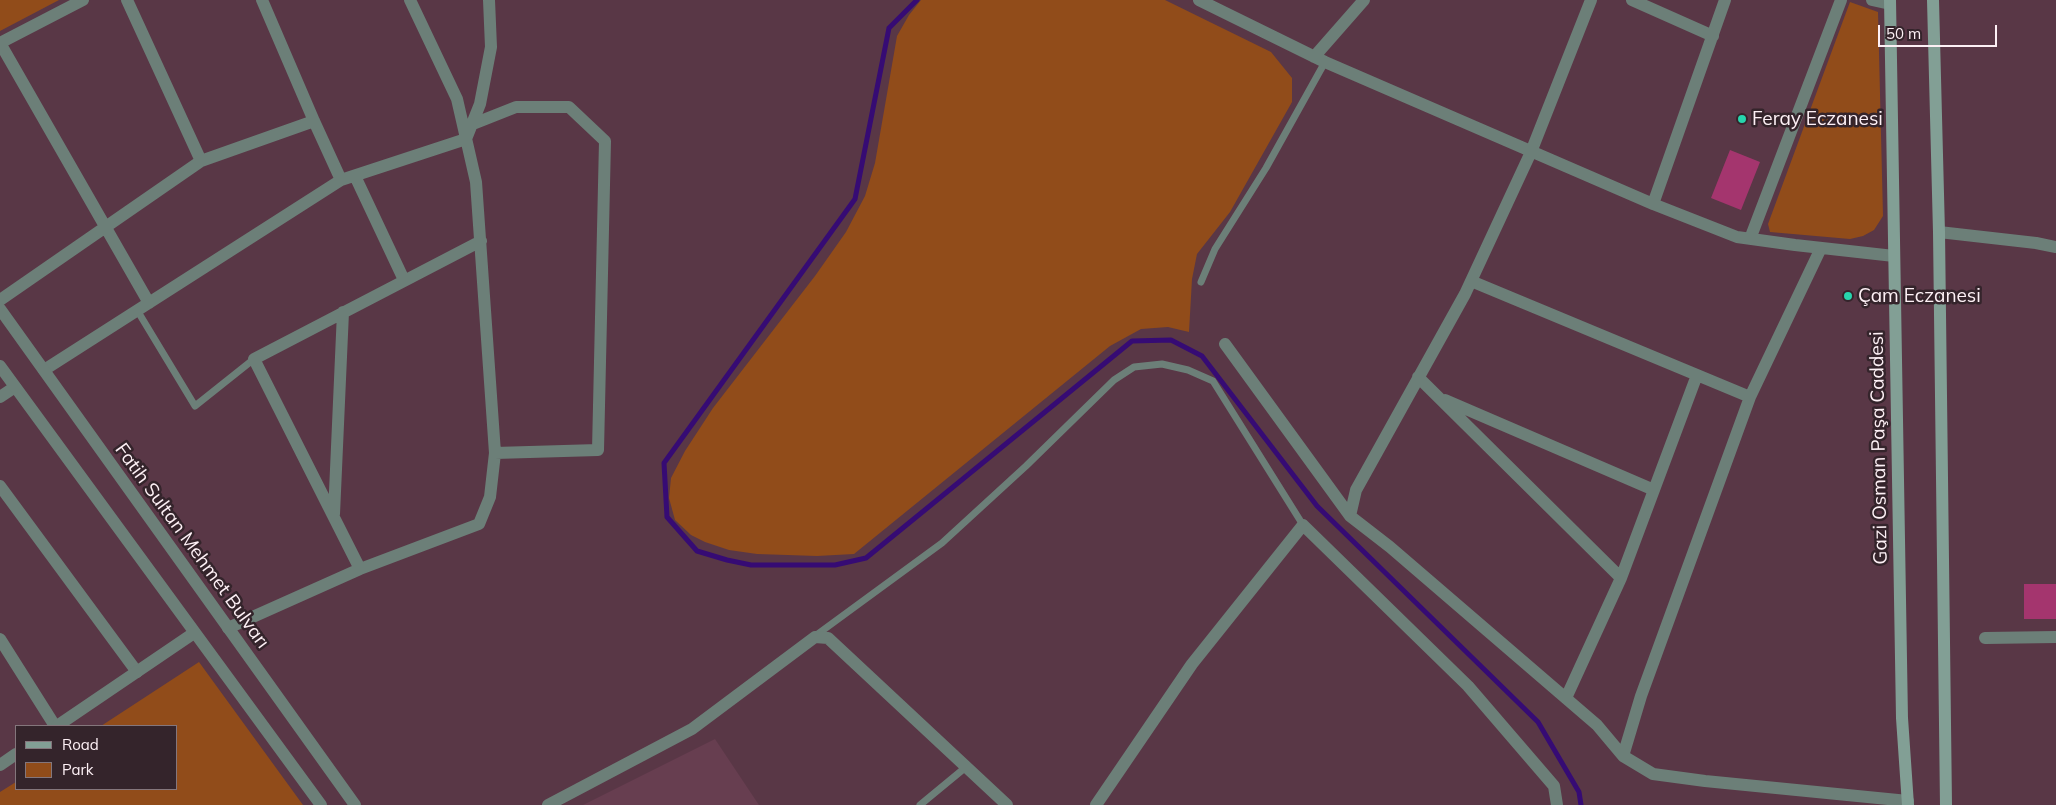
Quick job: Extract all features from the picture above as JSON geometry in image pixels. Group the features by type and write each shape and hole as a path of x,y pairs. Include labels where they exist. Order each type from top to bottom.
{"main road":[{"path":"1934,0 1939,232 1946,805"},
{"name":"Gazi Osman Paşa Caddesi","path":"1890,2 1902,718 1908,803"}],"street":[{"path":"83,0 0,43 148,303"},
{"path":"127,0 201,161"},
{"path":"262,0 341,180"},
{"path":"228,628 360,569 479,524 490,497 495,453 476,182 467,131 457,99 410,0"},
{"path":"467,131 480,104 491,47 489,0"},
{"path":"1199,0 1320,59 1531,152 1653,204 1738,237 1894,256"},
{"path":"1320,59 1364,0"},
{"path":"1350,516 1356,490 1471,280 1531,152 1591,0"},
{"path":"1632,0 1712,36"},
{"path":"1653,204 1725,0"},
{"path":"1750,239 1841,0"},
{"path":"1872,0 1890,2"},
{"path":"44,370 341,180 467,131 516,107 569,107 606,141 598,450 495,453"},
{"path":"0,300 201,161 314,121"},
{"path":"355,176 404,280"},
{"path":"1939,232 2056,247"},
{"path":"360,569 254,359 481,241"},
{"path":"1623,756 1641,696 1750,397 1821,248"},
{"path":"1471,280 1750,397"},
{"name":"Fatih Sultan Mehmet Bulvarı","path":"0,309 355,805"},
{"path":"334,516 343,312"},
{"path":"1225,344 1350,516 1390,547 1597,725 1623,756 1653,774 1908,803"},
{"path":"0,366 320,805"},
{"path":"1566,698 1621,578 1698,375"},
{"path":"1418,377 1621,578"},
{"path":"0,397 15,387"},
{"path":"1439,397 1654,490"},
{"path":"0,486 137,672"},
{"path":"1096,805 1192,664 1303,525 1468,686 1554,786 1556,805"},
{"path":"58,725 194,633"},
{"path":"548,805 692,729 815,637 828,638 1007,805"},
{"path":"1985,638 2056,637"},
{"path":"0,638 55,725"},
{"path":"0,765 15,755"}],"lane":[{"path":"1201,282 1215,249 1266,168 1320,59"},
{"path":"137,310 194,406 254,359"},
{"path":"815,637 942,544 1026,466 1114,380 1134,367 1162,364 1188,370 1213,381 1303,525"},
{"path":"920,805 966,766"}],"shaded area":[{"path":"715,739 759,805 583,805"}],"green space":[{"path":"0,0 59,0 0,31"},
{"path":"921,0 1165,0 1271,52 1292,78 1292,102 1230,212 1197,254 1192,279 1189,332 1168,327 1141,329 1110,346 854,554 817,556 757,554 729,550 705,542 691,535 675,520 669,498 671,478 685,451 713,408 815,276 846,232 865,196 875,163 897,36 909,15"},
{"path":"1850,2 1878,12 1883,216 1874,230 1863,236 1850,239 1770,232 1768,224"},
{"path":"199,662 303,805 0,805 0,792 15,783 15,790 178,790 178,725 103,725"}],"building":[{"path":"1730,150 1760,162 1741,210 1711,198"},
{"path":"2024,584 2056,584 2056,619 2024,619"}],"waterway":[{"path":"917,0 889,28 855,199 664,463 667,517 697,551 751,565 835,565 866,558 1132,341 1171,340 1202,356 1317,506 1538,722 1579,792 1581,805"}],"place":[{"name":"Feray Eczanesi","path":"1742,119"},
{"name":"Çam Eczanesi","path":"1848,296"}]}
